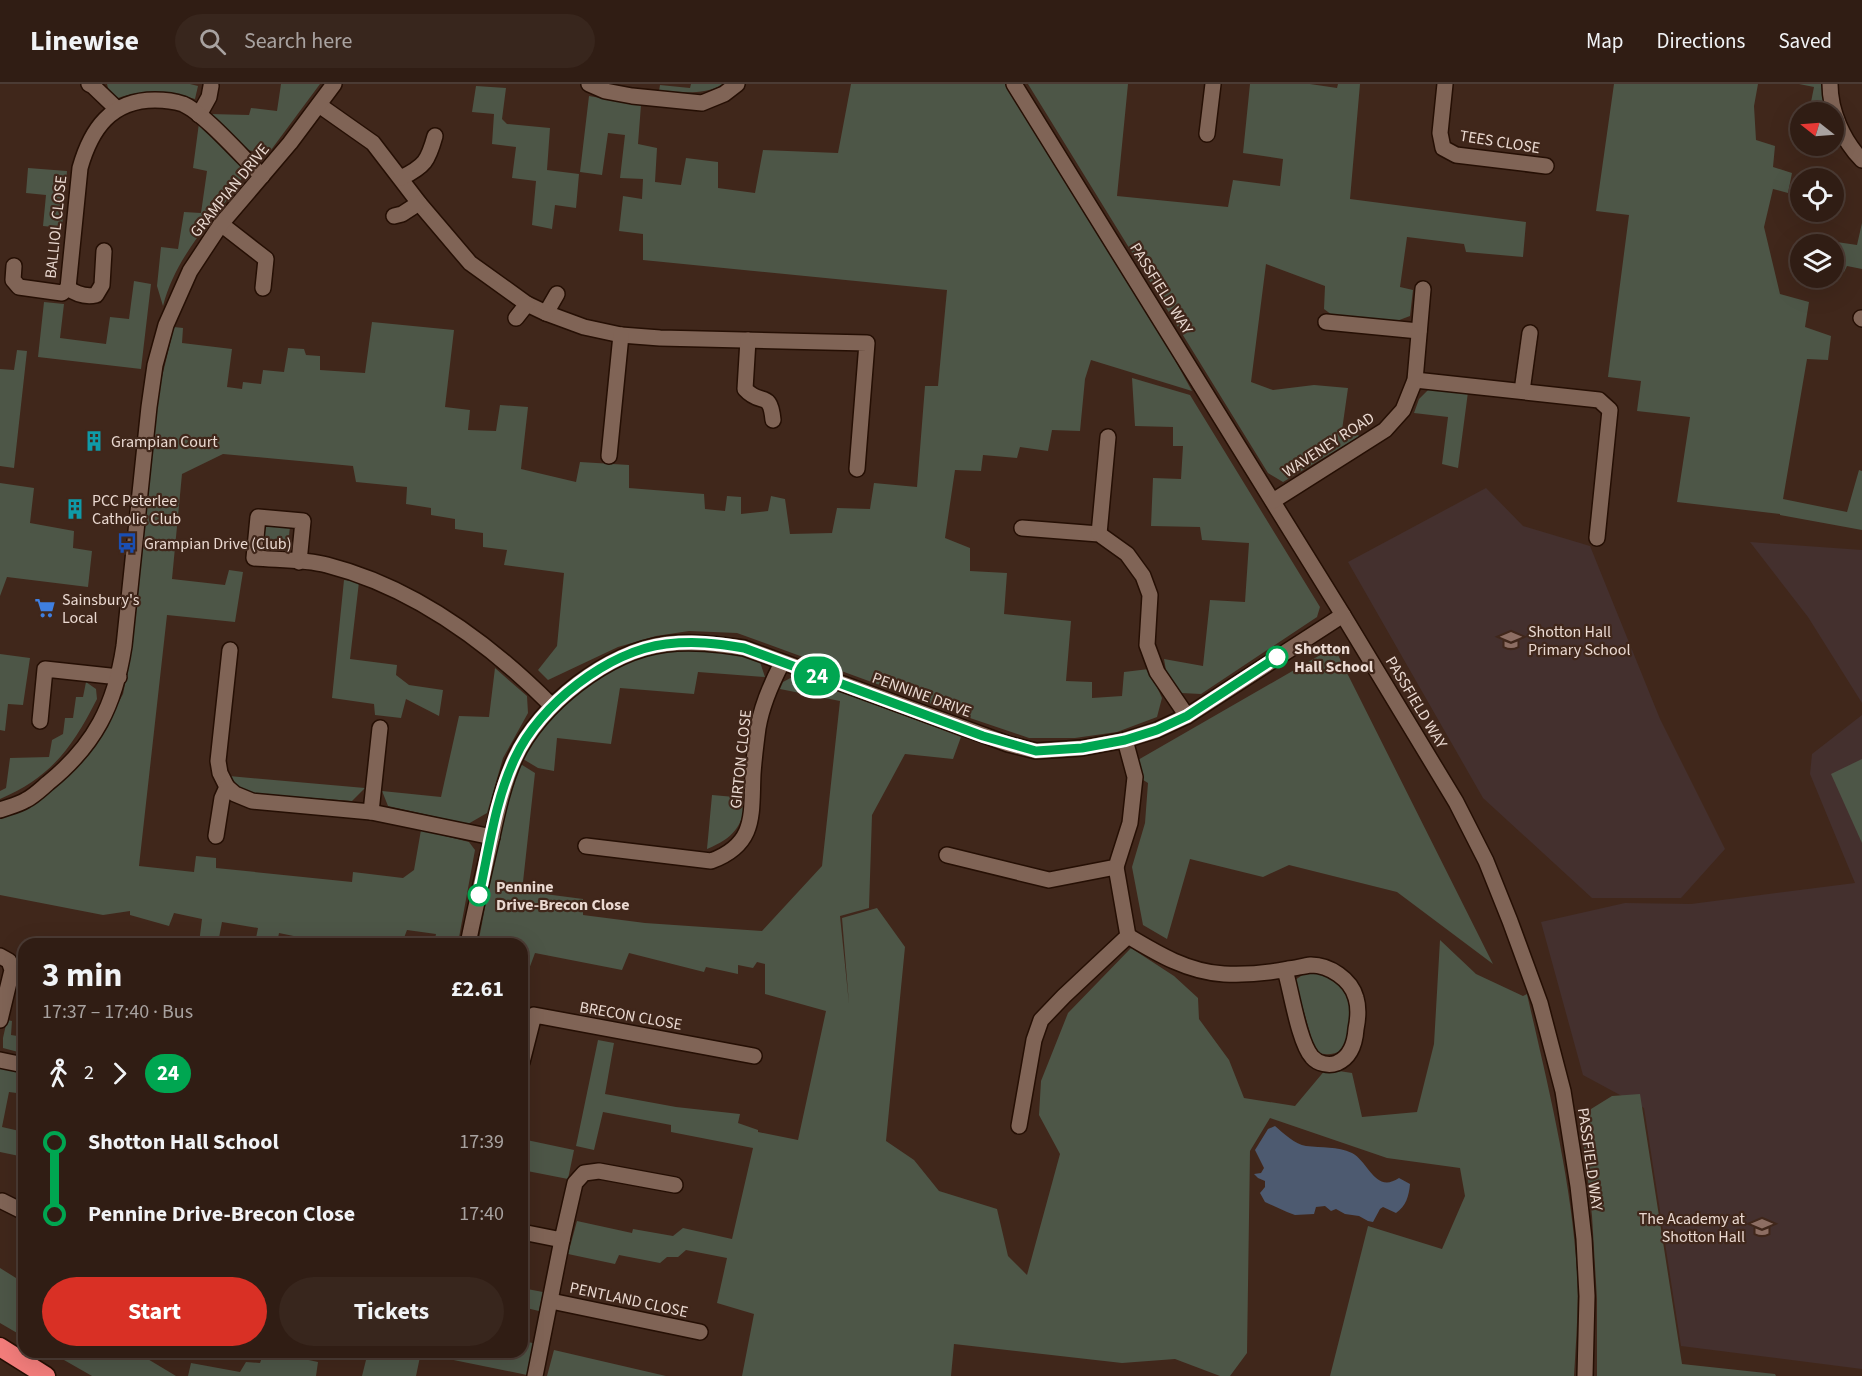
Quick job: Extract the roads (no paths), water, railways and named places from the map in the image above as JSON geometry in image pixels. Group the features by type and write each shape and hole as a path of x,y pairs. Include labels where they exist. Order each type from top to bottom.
{"highway":[{"path":"0,1347 46,1376"}],"street":[{"path":"89,84 116,108 131,102 162,99 183,104 199,115 262,176"},
{"name":"GRAMPIAN DRIVE","path":"0,810 27,800 64,770 95,733 111,704 119,677 124,646 155,365 166,325 190,271 221,224 334,84"},
{"path":"589,84 605,91 633,90 702,103 724,94 737,84"},
{"name":"PASSFIELD WAY","path":"1014,84 1343,615 1456,802 1486,861 1540,1003 1563,1090 1584,1239 1587,1296 1585,1376"},
{"path":"1207,134 1213,84"},
{"name":"TEES CLOSE","path":"1445,84 1440,133 1443,148 1456,155 1546,166"},
{"path":"1830,84 1830,95 1837,120 1851,149 1862,160"},
{"path":"199,115 211,86"},
{"path":"319,105 373,142 419,203 470,263 527,304 546,313 584,327 621,335 867,343 857,469"},
{"name":"BALLIOL CLOSE","path":"14,266 13,280 19,287 62,293 68,288 80,168 92,134 116,108"},
{"path":"401,178 418,170 429,158 435,136"},
{"path":"394,216 402,214 419,203"},
{"path":"221,224 266,259 263,288"},
{"path":"68,288 81,295 96,295 102,285 104,251"},
{"name":"WAVENEY ROAD","path":"1273,501 1385,430 1403,410 1415,380 1423,289"},
{"path":"546,313 557,294"},
{"path":"516,318 527,304"},
{"path":"1326,322 1419,332"},
{"path":"1522,391 1530,333"},
{"path":"609,456 621,335"},
{"path":"748,340 745,389 750,395 768,401 771,405 772,420"},
{"path":"1415,380 1599,400 1610,410 1597,538"},
{"path":"1099,534 1108,437"},
{"path":"1022,528 1099,534 1127,554 1143,576 1150,595 1147,645 1157,672 1187,716"},
{"path":"299,562 326,565 377,581 418,602 501,659 551,705"},
{"name":"PENNINE DRIVE","path":"469,938 501,796 515,758 531,729 551,705 620,657 664,644 706,642 744,648 983,736 1036,751 1082,748 1125,740 1157,730 1187,716 1343,615"},
{"path":"230,650 218,761 220,773 227,787 235,794 252,801 371,812 492,837"},
{"name":"GIRTON CLOSE","path":"586,846 711,861 727,855 747,832 752,818 753,774 758,727 766,695 782,663"},
{"path":"40,721 45,669 119,677"},
{"path":"371,812 380,728"},
{"path":"1125,740 1135,777 1130,823 1116,867 1128,936 1164,957 1198,970 1225,974 1286,970 1311,965 1327,967 1345,979 1356,996 1358,1015 1350,1054 1336,1063 1323,1064 1312,1057 1303,1040 1286,970"},
{"path":"216,836 222,798 227,787"},
{"path":"947,855 1050,880 1116,867"},
{"path":"1019,1126 1034,1040 1041,1020 1128,936"},
{"path":"0,956 9,962 12,970 0,1020"},
{"name":"BRECON CLOSE","path":"528,1035 534,1015 754,1056"},
{"path":"0,1060 18,1064"},
{"name":"PENTLAND CLOSE","path":"536,1376 575,1183 584,1173 599,1171 675,1185"},
{"path":"2,1201 18,1209"},
{"path":"528,1233 562,1240"},
{"name":"PENTLAND CLOSE","path":"551,1301 700,1332"}],"water":[{"path":"1275,1126 1302,1145 1335,1148 1352,1153 1373,1175 1384,1182 1391,1182 1399,1178 1410,1184 1405,1204 1396,1213 1383,1207 1373,1222 1336,1209 1331,1211 1325,1206 1316,1207 1314,1214 1295,1215 1265,1202 1260,1193 1265,1187 1265,1181 1254,1174 1261,1173 1264,1168 1255,1150 1268,1129"}],"place":[{"name":"Grampian Court","path":"94,441"},
{"name":"PCC Peterlee Catholic Club","path":"75,509"},
{"name":"Grampian Drive (Club)","path":"127,543"},
{"name":"Sainsbury's Local","path":"45,608"},
{"name":"Shotton Hall Primary School","path":"1511,640"},
{"name":"Shotton Hall School","path":"1277,657"},
{"name":"Pennine Drive-Brecon Close","path":"479,895"},
{"name":"The Academy at Shotton Hall","path":"1762,1227"}]}
